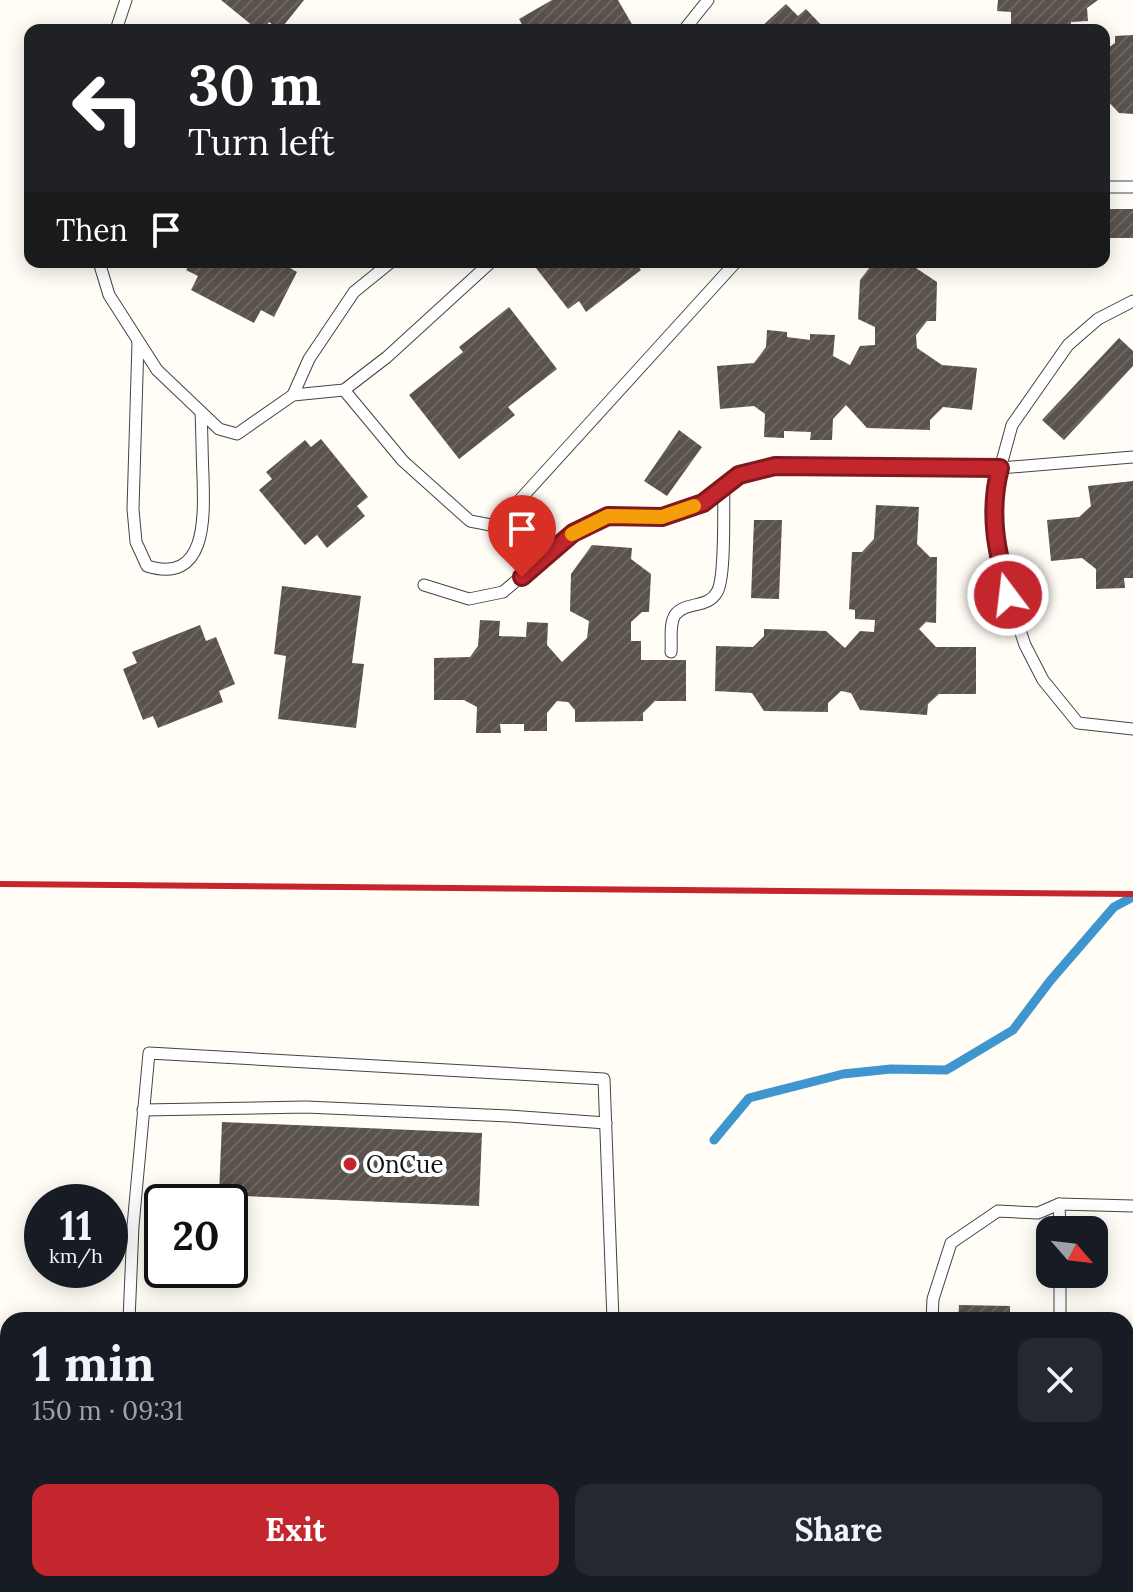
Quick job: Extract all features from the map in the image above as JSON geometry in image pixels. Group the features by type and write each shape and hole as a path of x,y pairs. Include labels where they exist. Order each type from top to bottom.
{"lane":[{"path":"118,24 126,0"},
{"path":"689,24 708,0"},
{"path":"1110,187 1133,187"},
{"path":"101,268 109,295 157,370 219,429 237,434 293,395 344,390 387,357 484,268"},
{"path":"293,395 309,359 354,292 384,268"},
{"path":"344,390 403,461 470,521 496,526 731,268"},
{"path":"1133,301 1098,319 1068,345 1012,425 995,487 994,541 1021,633 1043,680 1078,723 1133,729"},
{"path":"138,342 133,509 136,542 147,566 163,571 185,563 199,543 204,522 201,412"},
{"path":"424,585 469,599 503,592 573,533 608,516 662,517 703,503 739,475 775,466 1000,468 1133,457"},
{"path":"671,652 675,614 685,607 703,604 717,592 721,575 724,487"},
{"path":"129,1312 133,1226 149,1053 604,1079 613,1312"},
{"path":"143,1110 306,1107 606,1123"},
{"path":"932,1312 933,1299 951,1243 998,1211 1038,1213 1059,1204 1133,1206"},
{"path":"1059,1204 1059,1216"},
{"path":"1060,1288 1060,1312"}],"building":[{"path":"221,0 304,0 285,24 251,24"},
{"path":"552,0 618,0 632,24 522,24 519,19"},
{"path":"998,0 1098,0 1087,8 1088,21 1071,24 1011,24 1011,12 997,11"},
{"path":"786,4 798,16 806,9 820,24 764,24"},
{"path":"1133,35 1133,114 1119,113 1110,103 1110,47 1115,43 1115,36"},
{"path":"1110,209 1133,209 1133,238 1110,238"},
{"path":"290,268 297,272 274,317 261,310 254,323 191,290 198,276 186,270"},
{"path":"536,268 641,270 586,312 579,301 568,309"},
{"path":"869,268 916,268 937,282 936,321 927,321 916,335 917,348 942,365 977,368 972,410 943,407 930,420 930,430 867,428 846,405 833,419 832,440 810,440 811,432 784,431 784,438 764,437 765,414 754,406 720,409 717,366 754,363 766,347 767,330 787,332 787,337 810,340 810,334 835,335 833,356 850,365 860,346 875,345 875,327 858,319 860,280"},
{"path":"509,307 557,369 508,407 515,415 459,459 409,395 463,352 459,347"},
{"path":"1119,338 1133,351 1133,366 1064,440 1042,420"},
{"path":"679,430 702,447 667,496 644,481"},
{"path":"321,439 368,497 357,506 365,516 327,548 317,535 305,545 259,490 272,479 266,472 305,440 311,447"},
{"path":"1133,481 1133,578 1124,578 1125,588 1096,589 1096,569 1082,558 1051,561 1047,520 1079,517 1091,506 1088,486"},
{"path":"876,505 919,507 917,544 930,557 937,557 936,623 926,622 919,629 936,647 976,647 976,694 939,694 928,704 927,715 860,710 851,693 841,691 828,703 828,712 764,711 752,693 715,691 716,646 753,647 764,636 764,629 826,631 845,648 860,631 874,632 875,620 855,619 855,610 849,609 852,552 862,552 874,539"},
{"path":"754,520 782,520 779,599 751,598"},
{"path":"592,545 632,548 631,559 651,574 649,612 642,612 631,622 631,641 641,641 641,660 686,660 686,701 655,701 643,713 643,721 575,722 575,710 568,702 557,701 547,713 547,731 524,731 524,724 500,724 501,733 476,733 477,707 464,700 434,700 434,658 470,657 478,646 480,620 500,621 499,636 526,637 527,622 548,623 547,645 562,662 587,638 589,621 570,611 571,574"},
{"path":"282,586 361,596 352,663 364,664 356,728 278,719 286,656 274,654"},
{"path":"200,625 206,641 216,637 235,684 219,691 223,702 158,728 153,716 143,720 123,669 137,663 132,652"},
{"name":"OnCue","path":"222,1122 482,1133 479,1206 248,1196 248,1184 219,1184"},
{"path":"959,1305 1010,1306 1010,1312 959,1312"}],"waterway":[{"path":"714,1140 749,1098 843,1074 891,1069 946,1070 953,1066 1013,1030 1050,981 1114,907 1133,897"}],"railway":[{"path":"0,884 1133,894"}],"slow traffic":[{"path":"572,534 608,516 662,517 694,506"}],"place":[{"name":"OnCue","path":"350,1164"}],"route":[{"path":"522,577 573,533 608,516 662,517 703,503 739,475 775,466 1000,468 995,487 994,541 1008,595"}]}
